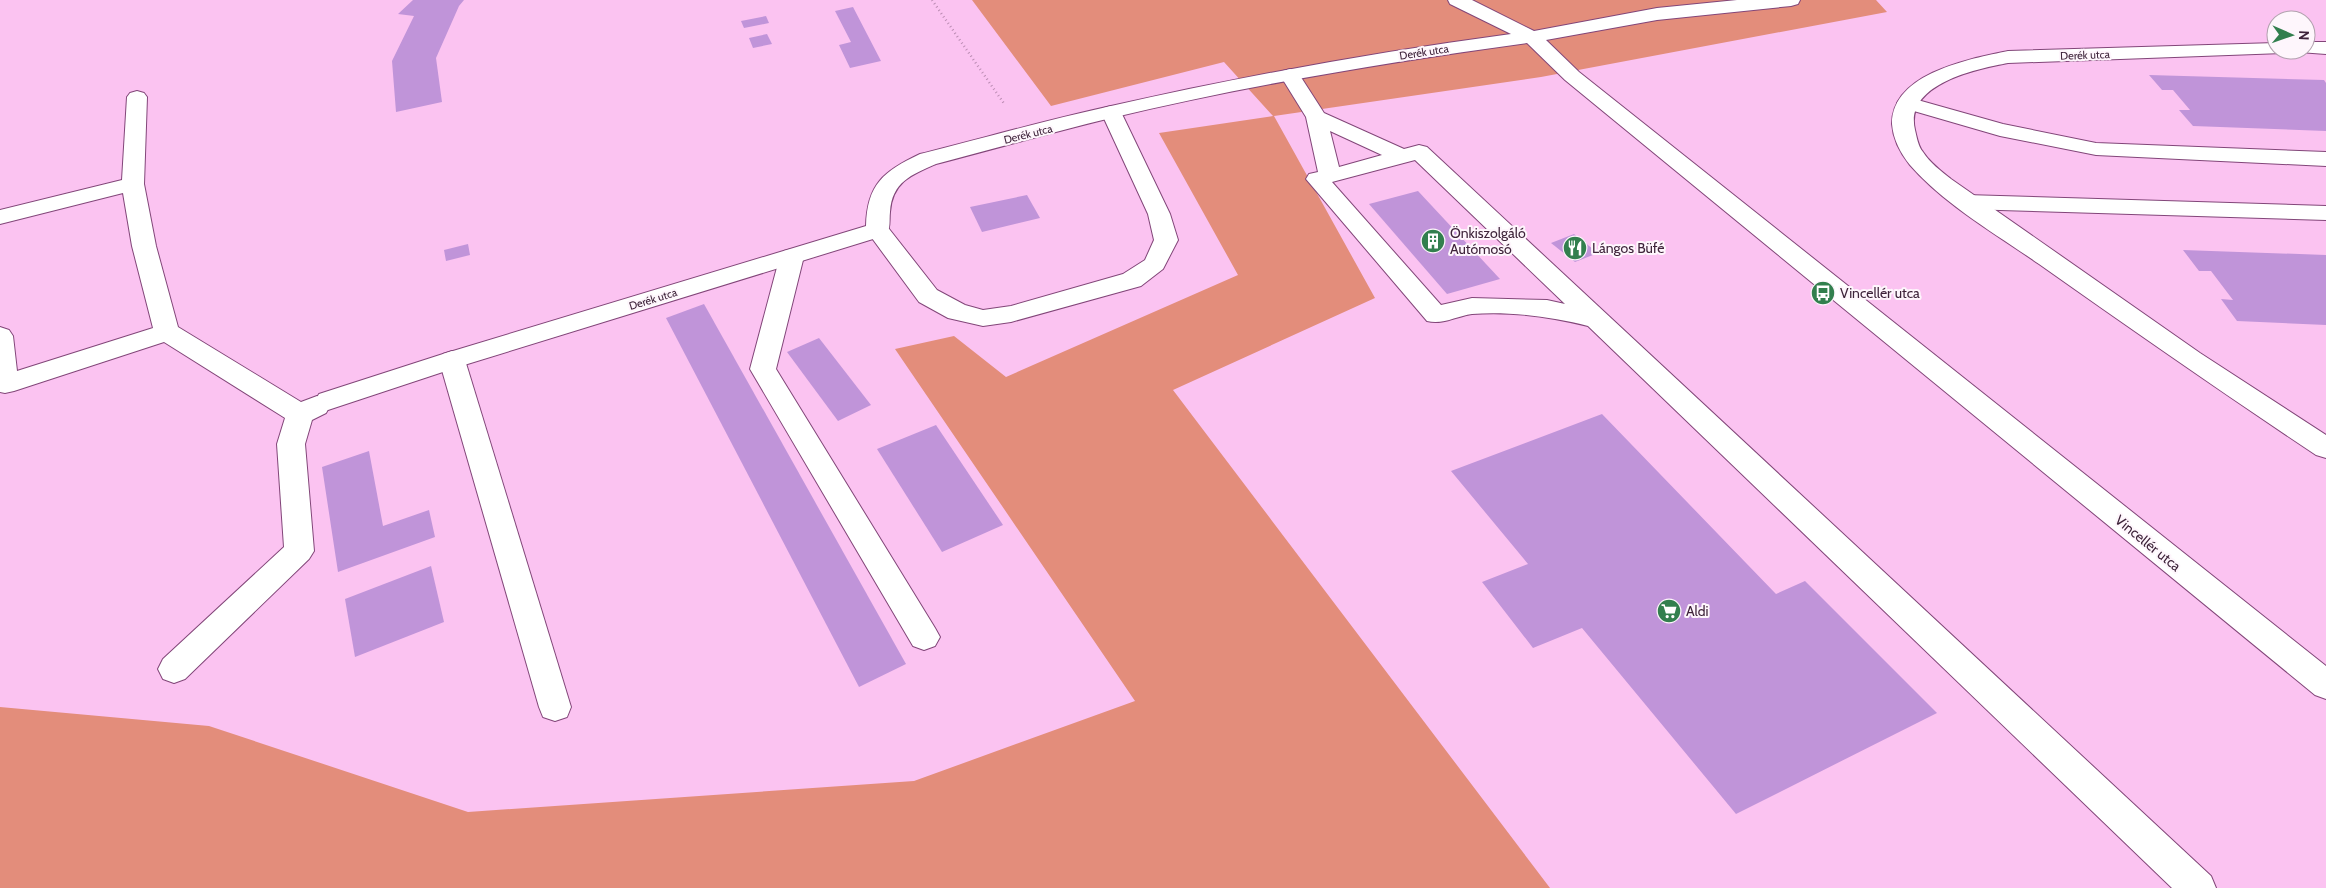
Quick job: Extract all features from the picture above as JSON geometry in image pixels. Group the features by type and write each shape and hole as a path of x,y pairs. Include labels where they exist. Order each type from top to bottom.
{"street":[{"name":"Vincellér utca","path":"1457,0 1532,37 1572,76 1661,150 1769,234 2326,685"},
{"name":"Derék utca","path":"300,414 328,401 452,360 878,230 877,207 883,190 902,171 928,159 1111,112 1290,75 1434,50 1532,37 1657,14 1792,0"},
{"name":"Derék utca","path":"1907,103 1942,74 1974,64 2008,58 2266,49"},
{"path":"1290,75 1316,117 1330,176"},
{"path":"137,98 133,184 144,246 167,332 300,414 291,444 300,551 174,669"},
{"path":"2326,159 2096,149 2000,130 1907,103 1903,124 1908,148 1932,175 1966,202 2192,359 2326,448"},
{"path":"878,230 928,296 957,312 983,318 1011,314 1132,280 1156,264 1166,240 1158,214 1111,112"},
{"path":"1316,117 1403,156"},
{"path":"1596,320 1547,308 1472,306 1436,314 1317,179 1419,152 2198,888"},
{"path":"0,218 133,184"},
{"path":"1966,202 2326,213"},
{"path":"792,256 763,369 924,637"},
{"path":"0,336 5,384 167,332"},
{"path":"452,360 556,707"}],"path":[{"path":"932,0 1026,134"}],"shaded area":[{"path":"972,0 1876,0 1887,12 1541,77 1274,116 1375,298 1173,390 1550,888 0,888 0,707 209,726 468,812 914,781 1135,701 895,349 954,336 1006,377 1238,275 1159,133 1273,116 1224,62 1051,106"}],"building":[{"path":"413,0 464,0 459,6 436,58 442,102 396,112 392,61 414,16 398,14"},
{"path":"853,7 881,61 850,68 839,45 851,42 835,11"},
{"path":"766,16 769,23 744,28 741,21"},
{"path":"767,34 772,44 753,48 749,38"},
{"path":"2149,75 2324,80 2326,83 2326,131 2193,126 2179,110 2190,110 2173,90 2162,90"},
{"name":"Önkiszolgáló Autómosó","path":"1418,191 1500,279 1447,294 1369,204"},
{"path":"1027,195 1040,218 982,232 970,207"},
{"name":"Lángos Büfé","path":"1574,234 1598,253 1575,262 1551,243"},
{"path":"468,244 470,255 446,261 444,250"},
{"path":"2183,250 2326,255 2326,325 2237,321 2221,299 2233,300 2211,271 2199,271"},
{"path":"704,304 906,664 859,687 666,318"},
{"path":"819,338 871,405 838,421 787,352"},
{"name":"Aldi","path":"1602,414 1776,594 1805,581 1937,713 1736,814 1582,628 1533,648 1482,582 1528,564 1451,471"},
{"path":"936,425 1003,525 942,552 877,449"},
{"path":"369,451 383,526 429,510 435,537 338,572 322,467"},
{"path":"431,566 444,622 355,657 345,599"}],"place":[{"name":"Önkiszolgáló Autómosó","path":"1433,241"},
{"name":"Lángos Büfé","path":"1575,248"},
{"name":"Vincellér utca","path":"1823,293"},
{"name":"Aldi","path":"1669,611"}]}
